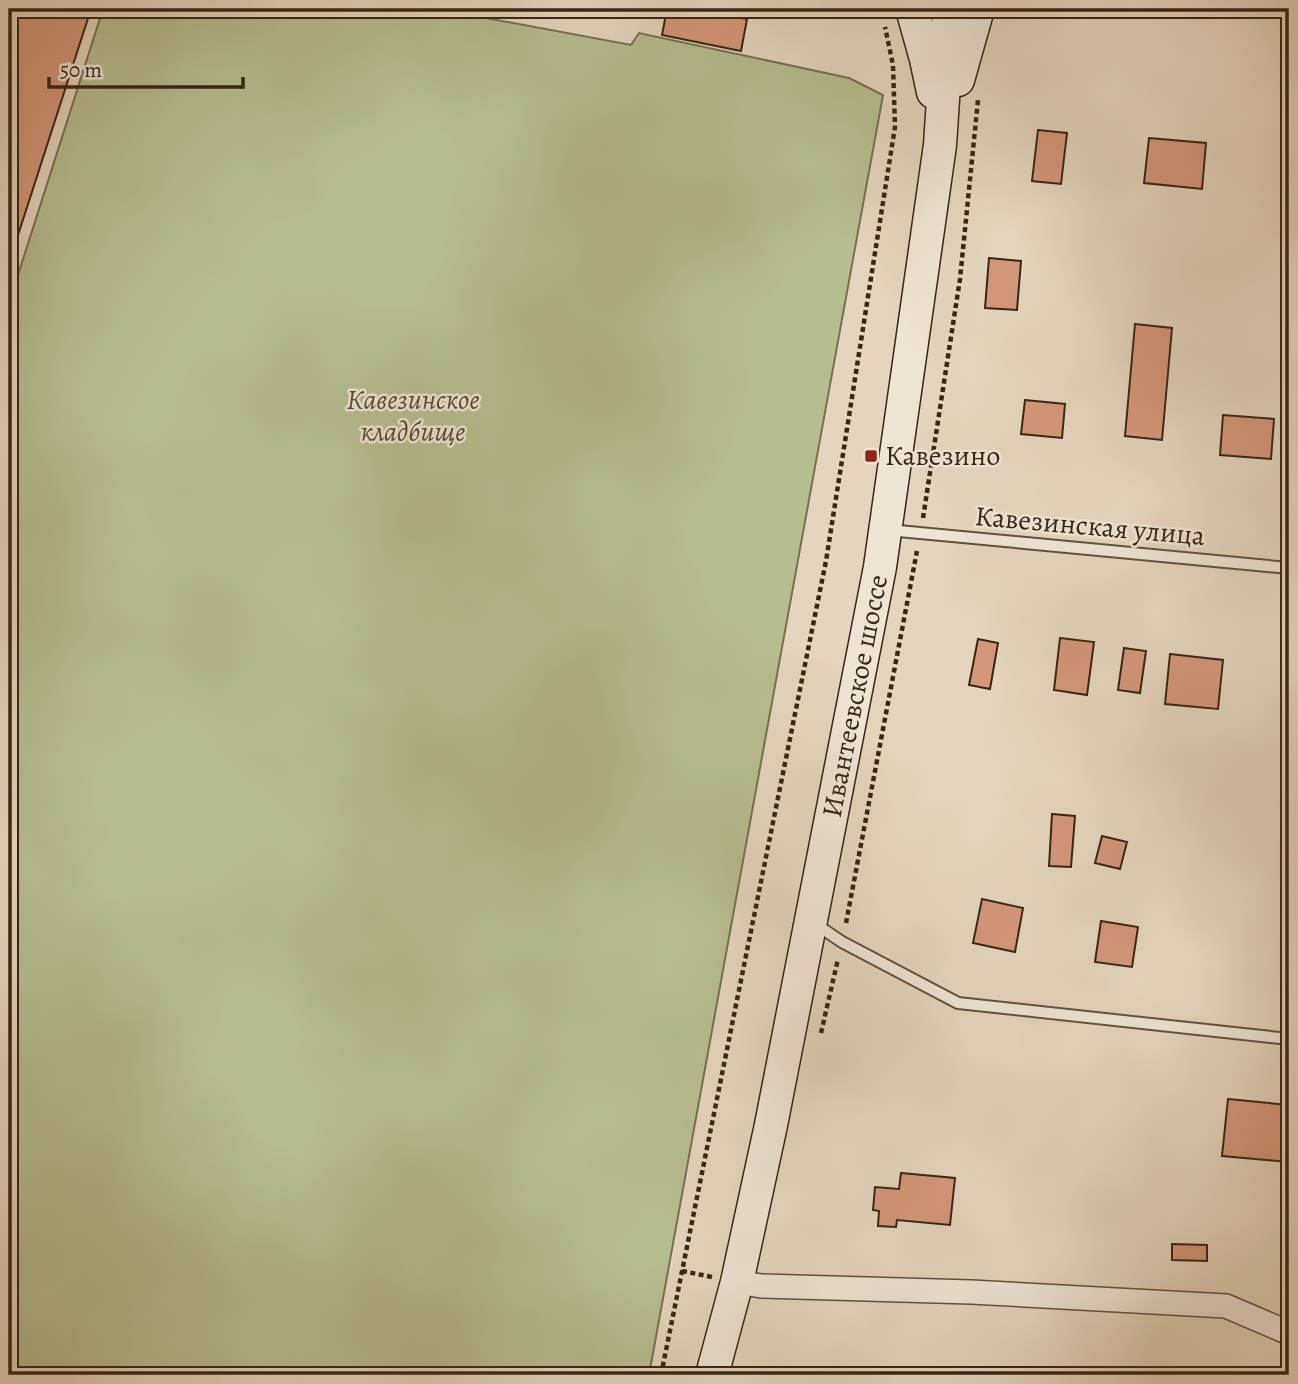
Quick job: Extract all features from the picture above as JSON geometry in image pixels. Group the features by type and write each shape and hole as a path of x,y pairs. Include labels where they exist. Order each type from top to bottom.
{"main road":[{"name":"Ивантеевское шоссе","path":"712,1375 737,1282 771,1125 886,530 940,145 949,9"},
{"path":"940,145 978,9"},
{"path":"898,14 926,59 940,145"}],"street":[{"path":"737,1282 761,1286 971,1292 1226,1306 1289,1333"}],"lane":[{"name":"Кавезинская улица","path":"886,530 1289,568"},
{"path":"811,921 842,942 958,1003 1289,1039"}],"path":[{"path":"661,1375 828,547 895,127 893,65 898,14"},
{"path":"914,571 960,279 979,90"}],"green space":[{"name":"Кавезинское кладбище","path":"103,9 438,9 631,45 639,33 849,78 883,95 649,1375 9,1375 9,303"}],"building":[{"path":"9,9 91,9 9,263"},
{"path":"667,9 694,9 747,19 741,51 662,35"},
{"path":"1038,130 1067,133 1061,184 1032,181"},
{"path":"1149,138 1206,143 1202,189 1144,183"},
{"path":"989,258 1021,261 1017,310 985,308"},
{"path":"1135,324 1172,328 1162,440 1125,436"},
{"path":"1025,400 1065,404 1062,438 1021,434"},
{"path":"1223,415 1274,419 1271,459 1220,455"},
{"path":"1060,638 1094,642 1087,695 1054,690"},
{"path":"978,639 998,643 990,689 969,685"},
{"path":"1124,648 1146,651 1140,693 1118,690"},
{"path":"1170,654 1223,660 1218,709 1165,704"},
{"path":"1052,814 1075,816 1071,867 1049,866"},
{"path":"1102,836 1127,842 1120,869 1095,863"},
{"path":"982,899 1023,908 1015,952 973,943"},
{"path":"1101,921 1138,927 1132,967 1095,962"},
{"path":"1228,1099 1289,1105 1288,1162 1222,1156"},
{"path":"901,1173 955,1178 950,1225 897,1220 896,1227 878,1226 879,1211 873,1210 875,1187 899,1189"},
{"path":"1172,1244 1207,1245 1207,1261 1172,1260"}],"place":[{"name":"Кавезино","path":"871,456"}]}
